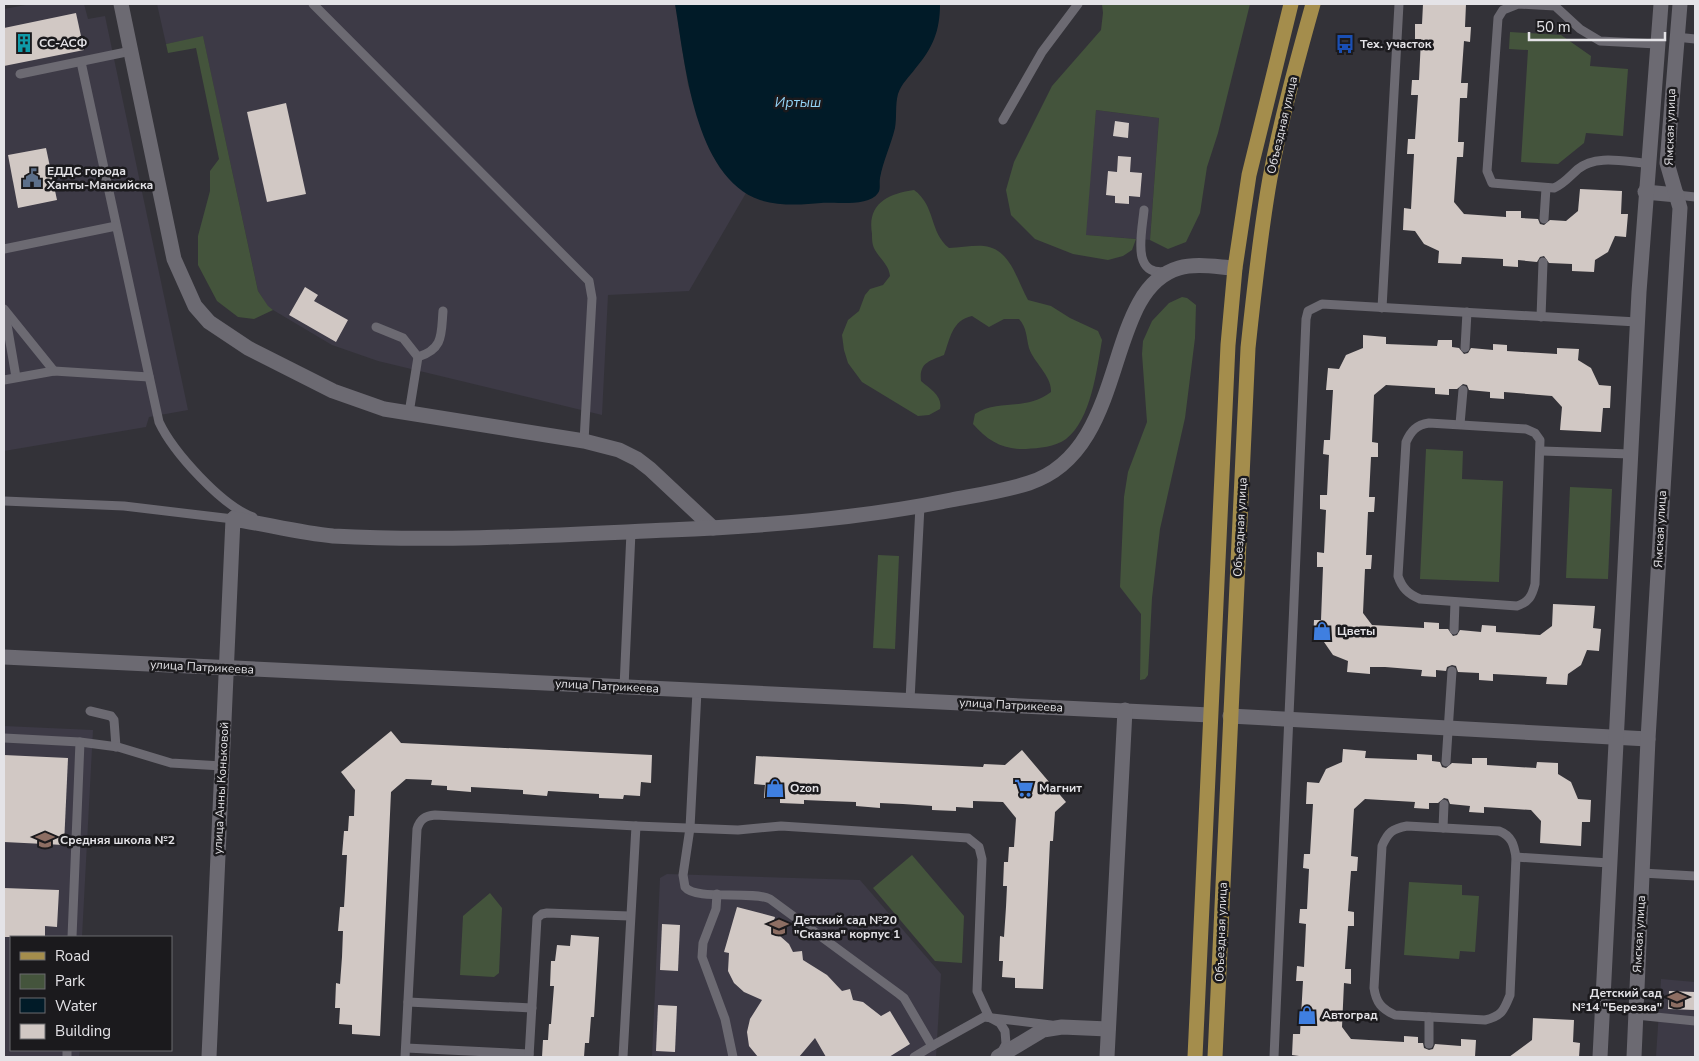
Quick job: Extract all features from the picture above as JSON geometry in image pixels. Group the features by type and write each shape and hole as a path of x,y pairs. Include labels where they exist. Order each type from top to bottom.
{"main road":[{"name":"Объездная улица","path":"1195,1057 1228,345 1235,268 1250,176 1291,4"},
{"name":"Объездная улица","path":"1216,1057 1248,348 1256,271 1272,169 1289,93 1313,4"},
{"path":"1235,268 1256,271"},
{"path":"1210,715 1230,716"}],"street":[{"path":"120,4 174,259 196,306 210,322 248,348 333,391 384,409 584,441 619,450 637,459 680,495 713,528"},
{"name":"Ямская улица","path":"1600,1057 1637,322 1647,163 1661,4"},
{"name":"Ямская улица","path":"1634,1057 1648,738 1680,208 1678,195 1667,163 1680,4"},
{"path":"1645,192 1678,195"},
{"path":"233,513 273,525 330,535 360,537 450,538 631,532 819,520 920,506 1030,482 1062,466 1084,441 1096,419 1109,387 1137,306 1150,288 1173,270 1193,266 1235,268"},
{"name":"улица Анны Коньковой","path":"209,1057 233,513"},
{"name":"улица Патрикеева","path":"4,657 1210,715"},
{"path":"1107,1057 1125,710"},
{"path":"1230,716 1648,738"},
{"path":"998,1057 1034,1034 1052,1027 1108,1029"}],"lane":[{"path":"313,4 589,281 592,298 584,441"},
{"path":"1003,120 1042,52 1078,4"},
{"path":"1382,308 1399,4"},
{"path":"1647,163 1605,160 1589,162 1579,168 1561,186 1546,188 1500,186 1492,183 1487,171 1498,18 1503,10 1518,4 1555,5 1580,29 1600,41 1657,44"},
{"path":"1676,37 1695,39"},
{"path":"20,74 131,51"},
{"path":"81,62 159,422 167,438 180,455 233,513"},
{"path":"1544,220 1546,188"},
{"path":"1678,195 1695,196"},
{"path":"1144,210 1140,254 1142,262 1146,268 1154,271 1173,270"},
{"path":"4,249 116,226"},
{"path":"1541,317 1543,262"},
{"path":"1274,1057 1306,319 1308,310 1322,304 1637,322"},
{"path":"4,310 54,371"},
{"path":"4,310 16,377"},
{"path":"418,357 429,354 440,340 443,311"},
{"path":"1465,348 1467,312"},
{"path":"376,327 404,338 418,357 409,413"},
{"path":"4,380 54,371 149,377"},
{"path":"1460,424 1463,390"},
{"path":"1460,424 1526,429 1534,433 1540,440 1542,451 1536,584 1532,595 1526,603 1517,606 1415,597 1401,586 1398,576 1406,442 1411,432 1420,425 1460,424"},
{"path":"1542,451 1630,454"},
{"path":"4,501 233,513"},
{"path":"910,700 920,506"},
{"path":"624,687 631,532"},
{"path":"1454,630 1455,602"},
{"path":"1446,762 1452,671"},
{"path":"697,691 690,828 683,875 685,887 694,893 756,894 770,898 904,998 932,1046"},
{"path":"90,711 112,716 116,747"},
{"path":"4,738 80,742 116,747 171,763 222,766"},
{"path":"72,936 80,742"},
{"path":"1443,828 1444,804"},
{"path":"629,916 542,914 536,924 529,1055 406,1052 417,829 420,822 427,816 738,830 781,826 968,838 979,847 981,853 977,991 990,1017 1000,1023 1006,1035 1005,1047 998,1057"},
{"path":"622,1057 629,916 636,826"},
{"path":"1407,826 1443,828 1506,834 1512,840 1516,857 1510,994 1505,1008 1497,1017 1485,1020 1395,1015 1384,1010 1376,1000 1374,988 1382,846 1387,835 1394,828 1407,826"},
{"path":"1516,857 1610,863"},
{"path":"1642,873 1695,876"},
{"path":"717,894 716,909 703,943 702,957 724,1019 733,1057"},
{"path":"408,1002 532,1008"},
{"path":"1636,1015 1695,1021"},
{"path":"914,1057 978,1018 990,1017 1062,1027"},
{"path":"1428,1044 1429,1017"}],"shaded area":[{"path":"31,4 84,4 88,19 105,16 188,410 149,417 146,427 4,451 4,9"},
{"path":"157,4 675,4 688,85 709,149 720,168 746,193 689,291 608,295 602,415 378,361 332,345 268,307 258,291 203,37 166,44"},
{"path":"1096,110 1159,118 1150,240 1085,235"},
{"name":"Средняя школа №2","path":"4,726 93,730 82,936 10,936 10,1051 80,1051 79,1057 4,1057"},
{"name":"Детский сад №20 \"Сказка\" корпус 1","path":"667,874 860,880 941,974 936,1057 652,1057 660,878"},
{"name":"Детский сад №14 \"Березка\"","path":"1661,979 1695,982 1695,1057 1656,1057"}],"green space":[{"path":"1102,4 1250,4 1218,133 1207,167 1200,213 1186,242 1168,249 1150,240 1159,118 1096,110 1086,235 1136,239 1132,250 1123,256 1108,260 1073,254 1035,239 1011,215 1006,190 1014,162 1052,86 1101,30"},
{"path":"1510,32 1561,35 1591,56 1590,66 1628,69 1623,136 1586,133 1584,143 1558,164 1521,162 1528,50 1509,49"},
{"path":"203,36 258,291 273,310 254,319 238,317 217,301 198,265 198,236 210,191 210,171 219,159 196,48 168,53 166,44"},
{"path":"914,190 926,204 938,234 949,248 984,246 993,248 1007,259 1028,300 1051,306 1070,318 1098,331 1102,340 1092,393 1075,430 1062,442 1041,448 1010,448 990,440 973,424 975,414 984,409 1032,402 1051,392 1049,380 1031,354 1025,329 1019,319 1004,319 989,327 972,316 965,318 956,326 944,355 923,366 921,381 940,400 940,409 929,415 918,416 862,382 848,363 842,335 848,320 859,311 865,295 870,289 883,285 890,276 886,265 873,246 871,224 873,215 881,202 895,194"},
{"path":"1182,297 1187,298 1196,305 1195,338 1185,418 1160,529 1152,598 1148,675 1145,679 1140,680 1141,614 1120,587 1124,497 1128,472 1147,422 1142,354 1143,341 1152,321 1169,303"},
{"path":"1426,449 1463,451 1462,479 1503,481 1499,582 1420,579"},
{"path":"1570,487 1612,489 1608,579 1566,578"},
{"path":"878,555 899,556 895,649 873,648"},
{"path":"912,855 964,916 962,963 935,961 873,888"},
{"path":"1409,882 1462,885 1462,895 1479,896 1475,952 1460,951 1459,959 1404,955"},
{"path":"490,893 502,908 499,973 494,977 460,975 463,916"}],"water":[{"name":"Иртыш","path":"675,4 940,4 939,23 931,46 898,94 895,128 881,172 878,193 867,200 852,203 790,204 760,200 738,187 720,168 707,143 696,115 683,56"}],"building":[{"path":"1423,4 1466,4 1465,27 1471,27 1470,42 1464,41 1461,83 1468,83 1467,98 1460,98 1458,142 1464,142 1463,157 1457,157 1454,202 1464,214 1506,217 1506,211 1521,211 1521,218 1538,219 1540,224 1544,225 1550,220 1566,221 1578,211 1580,189 1622,191 1621,214 1628,214 1626,237 1615,236 1608,252 1595,260 1594,272 1572,271 1572,264 1549,263 1544,256 1540,257 1537,262 1518,260 1518,267 1503,266 1503,259 1484,258 1462,257 1461,264 1438,263 1439,251 1424,244 1415,231 1403,230 1404,208 1411,209 1414,154 1407,154 1408,139 1415,139 1418,95 1411,95 1412,80 1419,80 1421,39 1415,39 1415,24 1422,24"},
{"path":"76,13 84,50 4,66 4,28"},
{"path":"286,103 306,194 267,202 247,112"},
{"path":"1115,121 1129,123 1128,138 1113,136"},
{"name":"ЕДДС города Ханты-Мансийска","path":"46,148 57,200 18,208 8,155"},
{"path":"1118,156 1131,157 1130,172 1142,173 1140,197 1129,196 1129,204 1115,203 1115,196 1106,195 1108,171 1117,172"},
{"path":"305,287 318,295 314,301 348,320 336,342 289,315"},
{"path":"1363,335 1386,337 1386,344 1437,346 1438,340 1452,340 1452,347 1459,348 1464,354 1468,353 1471,348 1493,350 1493,344 1507,345 1507,351 1557,354 1557,348 1579,349 1578,360 1591,368 1599,385 1611,386 1610,408 1603,408 1601,432 1560,430 1562,407 1552,396 1504,392 1504,399 1490,398 1490,392 1469,390 1467,385 1463,384 1457,389 1449,389 1449,395 1435,394 1435,388 1386,385 1374,395 1372,442 1378,443 1378,457 1371,457 1369,497 1375,497 1374,512 1368,512 1366,555 1372,555 1371,569 1365,569 1363,613 1372,625 1424,628 1424,622 1439,623 1439,629 1448,629 1453,636 1457,635 1460,630 1481,632 1482,625 1496,626 1496,632 1540,635 1552,626 1553,604 1595,606 1593,628 1601,629 1599,651 1587,650 1581,665 1568,674 1567,685 1546,684 1547,677 1493,674 1493,681 1479,680 1479,673 1458,672 1456,666 1452,665 1447,667 1446,671 1436,670 1436,677 1421,676 1422,670 1385,667 1370,667 1370,674 1347,672 1348,661 1333,655 1324,642 1313,641 1314,620 1321,620 1323,567 1317,567 1317,552 1324,553 1326,510 1320,509 1320,495 1327,495 1329,455 1323,454 1324,440 1330,440 1333,390 1326,390 1328,368 1339,369 1346,355 1363,348"},
{"path":"391,731 401,743 652,755 651,783 641,782 640,796 624,795 623,799 599,798 599,794 548,791 547,796 523,794 523,790 471,787 471,792 447,790 447,786 431,785 432,780 406,779 391,792 380,1036 352,1034 352,1025 339,1024 340,1008 335,1008 336,983 340,984 342,957 343,931 338,931 340,907 344,907 345,891 347,855 342,855 344,831 348,831 349,816 354,816 355,790 341,772"},
{"path":"1343,749 1366,751 1365,758 1417,760 1417,754 1432,755 1432,761 1440,762 1442,767 1446,768 1452,763 1472,764 1472,758 1487,758 1487,765 1536,768 1537,762 1558,763 1558,774 1571,782 1578,799 1591,800 1590,822 1582,822 1581,846 1540,843 1541,821 1531,810 1484,807 1484,813 1469,812 1470,806 1450,804 1448,799 1444,798 1438,803 1429,803 1429,809 1414,808 1415,802 1365,799 1354,809 1351,856 1358,857 1357,871 1351,871 1348,911 1354,912 1354,926 1348,926 1345,969 1351,969 1351,984 1344,983 1342,1027 1351,1039 1404,1042 1404,1036 1418,1037 1418,1043 1423,1043 1424,1048 1429,1050 1433,1049 1435,1044 1461,1046 1461,1039 1476,1040 1475,1057 1306,1057 1292,1055 1293,1034 1300,1034 1303,981 1296,981 1297,966 1304,967 1306,924 1299,923 1300,909 1307,909 1309,869 1303,868 1304,854 1310,854 1313,804 1306,804 1307,782 1319,783 1326,769 1342,762"},
{"path":"1022,750 1066,802 1055,812 1053,841 1050,841 1043,989 1015,988 1015,978 1002,977 1003,961 999,961 1000,936 1004,937 1007,886 1003,886 1004,862 1008,862 1009,847 1014,847 1016,818 1003,802 973,801 973,808 956,807 956,811 932,810 932,806 903,804 880,803 880,808 856,806 856,802 804,800 804,804 780,803 780,798 764,798 765,785 754,784 756,756 983,767 984,764 1005,765"},
{"path":"4,755 68,758 64,845 4,842"},
{"path":"4,888 59,890 57,927 45,926 45,936 4,937"},
{"path":"737,907 775,917 772,929 789,944 793,952 802,951 803,960 827,975 842,991 850,989 853,1000 863,1002 881,1016 890,1011 910,1044 889,1057 826,1057 815,1038 799,1057 758,1057 749,1046 747,1032 750,1019 762,1000 744,992 734,983 728,971 729,953 724,952"},
{"path":"662,924 680,925 678,971 660,970"},
{"path":"571,935 599,937 594,1017 591,1017 589,1043 585,1043 584,1057 542,1057 543,1040 548,1040 549,1024 551,1024 554,986 550,986 551,961 555,961 557,945 570,946"},
{"path":"1669,991 1695,992 1695,1010 1668,1009"},
{"path":"658,1005 677,1006 675,1052 656,1051"},
{"path":"1533,1018 1574,1020 1573,1042 1580,1043 1579,1057 1509,1057 1532,1040"}],"place":[{"name":"СС-АСФ","path":"24,43"},
{"name":"Тех. участок","path":"1345,44"},
{"name":"ЕДДС города Ханты-Мансийска","path":"32,178"},
{"name":"Цветы","path":"1322,631"},
{"name":"Ozon","path":"775,788"},
{"name":"Магнит","path":"1024,788"},
{"name":"Средняя школа №2","path":"45,840"},
{"name":"Детский сад №20 \"Сказка\" корпус 1","path":"779,927"},
{"name":"Детский сад №14 \"Березка\"","path":"1677,1000"},
{"name":"Автоград","path":"1307,1015"}]}
